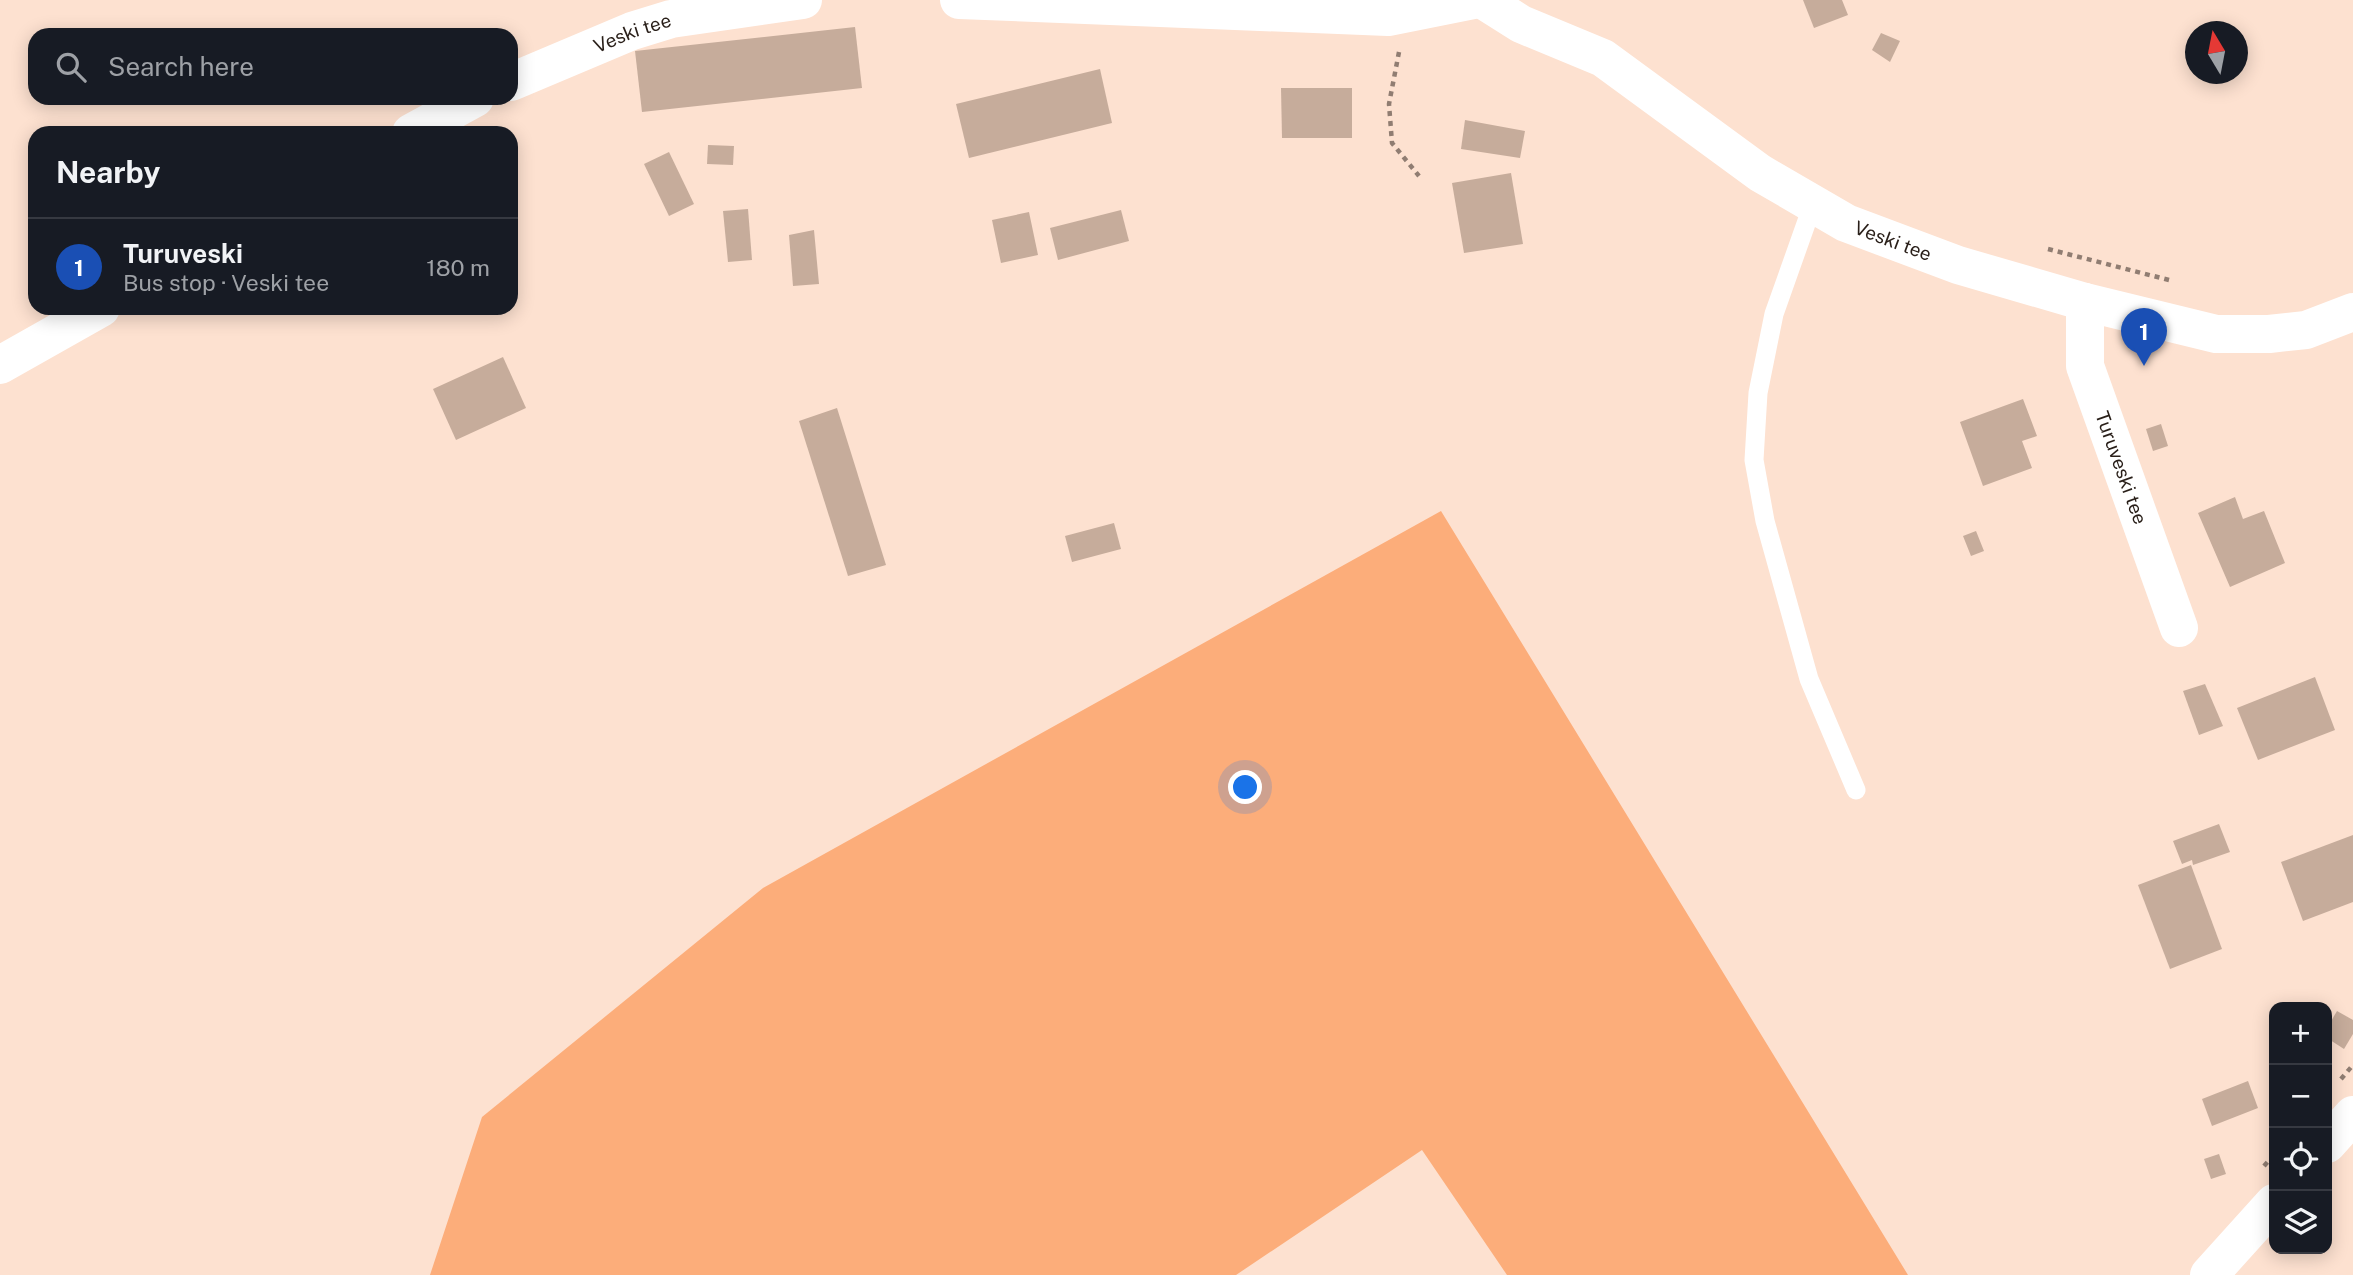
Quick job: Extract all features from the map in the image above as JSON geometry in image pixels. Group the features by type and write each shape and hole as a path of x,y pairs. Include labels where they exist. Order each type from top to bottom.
{"street":[{"name":"Veski tee","path":"518,79 632,31 671,19 803,0"},
{"path":"959,0 1388,16 1473,0"},
{"name":"Veski tee","path":"1483,0 1521,24 1603,58 1760,173 1846,223 1958,265 2085,302 2217,334 2269,334 2306,330 2353,312"},
{"path":"424,126 462,105"},
{"name":"Turuveski tee","path":"2085,302 2085,366 2179,628"},
{"path":"0,365 89,315"},
{"path":"2332,1138 2353,1115"},
{"path":"2209,1275 2269,1208"}],"lane":[{"path":"1813,204 1774,314 1758,393 1754,460 1765,521 1809,679 1856,790"}],"path":[{"path":"1407,13 1388,104 1392,143 1419,176"},
{"path":"2045,248 2179,283"}],"shaded area":[{"path":"1441,511 1908,1275 1507,1275 1422,1150 1236,1275 430,1275 482,1117 763,888"}],"building":[{"path":"1803,0 1842,0 1848,15 1814,28"},
{"path":"855,27 862,88 642,112 635,51"},
{"path":"1881,33 1900,41 1890,62 1872,50"},
{"path":"1100,69 1112,123 969,158 956,104"},
{"path":"1281,88 1352,88 1352,138 1282,138"},
{"path":"1465,120 1525,131 1520,158 1461,149"},
{"path":"708,145 734,146 733,165 707,164"},
{"path":"669,152 694,204 669,216 644,164"},
{"path":"1511,173 1523,244 1464,253 1452,183"},
{"path":"748,209 752,260 728,262 723,211"},
{"path":"1121,210 1129,241 1058,260 1050,228"},
{"path":"1029,212 1038,255 1001,263 992,220"},
{"path":"814,230 819,284 793,286 789,235"},
{"path":"503,357 526,408 456,440 433,389"},
{"path":"2023,399 2037,436 2022,441 2032,468 1983,486 1960,422"},
{"path":"837,408 886,565 848,576 799,421"},
{"path":"2161,424 2168,446 2153,451 2146,429"},
{"path":"2235,497 2243,519 2264,511 2285,563 2230,587 2198,513"},
{"path":"1114,523 1121,549 1072,562 1065,536"},
{"path":"1976,531 1984,551 1971,556 1963,536"},
{"path":"2315,677 2335,730 2258,760 2237,708"},
{"path":"2205,684 2223,726 2199,735 2183,691"},
{"path":"2219,824 2230,852 2193,865 2192,860 2182,864 2173,841"},
{"path":"2353,835 2353,902 2303,921 2281,862"},
{"path":"2191,865 2222,949 2170,969 2138,885"},
{"path":"2337,1011 2353,1020 2353,1034 2344,1049 2332,1041 2332,1020"},
{"path":"2248,1081 2258,1108 2212,1126 2202,1099"},
{"path":"2219,1154 2226,1174 2211,1179 2204,1159"}],"place":[{"name":"Turuveski","path":"2144,366"}]}
